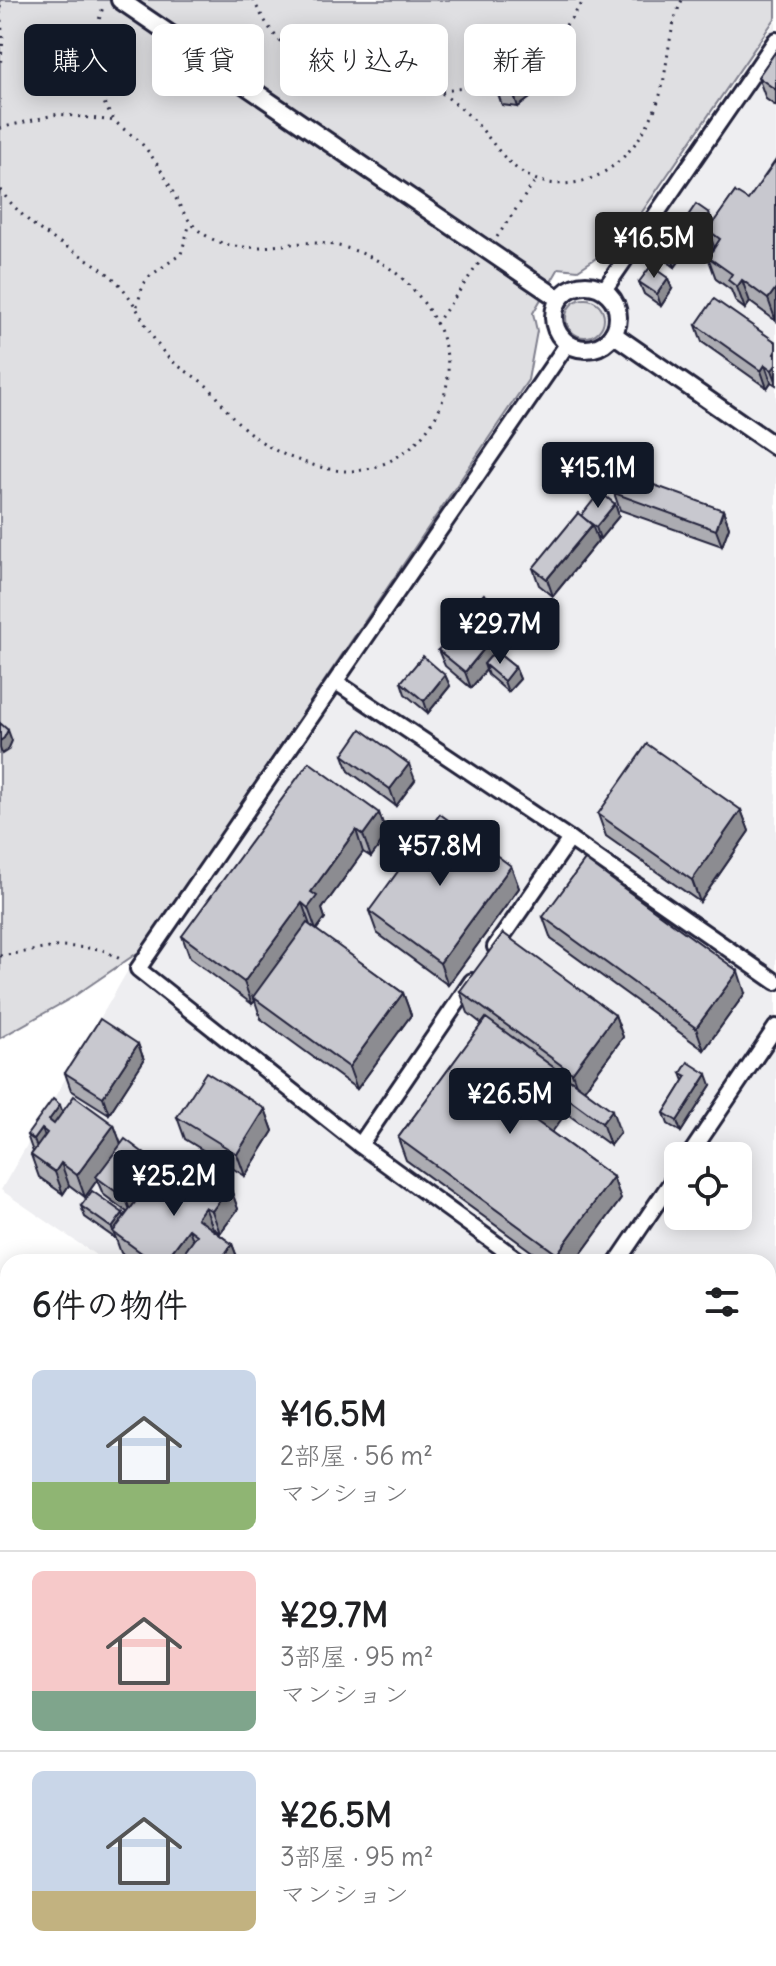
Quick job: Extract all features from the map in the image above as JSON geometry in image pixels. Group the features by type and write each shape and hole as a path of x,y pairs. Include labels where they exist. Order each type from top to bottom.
{"street":[{"path":"112,3 559,299"},
{"path":"604,290 776,40"},
{"path":"585,285 604,290 611,297 618,315 613,334 597,347 577,347 568,343 556,328 554,318 559,299 566,292 585,285"},
{"path":"613,334 776,447"},
{"path":"510,1254 360,1145 138,969 568,343"},
{"path":"336,682 776,982"},
{"path":"360,1145 570,839"},
{"path":"698,1142 776,1027"},
{"path":"622,1254 664,1193"}],"path":[{"path":"0,67 3,40 1,0"},
{"path":"253,0 269,29 280,41"},
{"path":"448,92 479,85 534,55 559,33 584,0"},
{"path":"446,96 477,123 505,158 536,181 551,184 586,181 612,168 632,146 658,99 665,77 670,32 682,0"},
{"path":"0,190 40,230 117,281 137,306 168,357 210,388 247,430 288,457 347,471 378,466 399,456 425,433 439,408 448,375 444,346 427,307 409,284 388,267 357,251 338,245 306,243 250,249 209,237 190,223 149,152 115,121 104,97 95,65 95,33 112,3"},
{"path":"0,128 58,114 115,121"},
{"path":"497,237 536,181"},
{"path":"137,306 143,285 150,276 181,254 190,223"},
{"path":"436,324 479,263"},
{"path":"0,956 62,946 101,949 138,969"}],"shaded area":[{"path":"0,0 776,0 776,17 622,241 578,270 559,268 533,313 537,331 528,380 143,949 73,997 0,1038"},
{"path":"776,21 776,1254 94,1254 1,1190 139,951"},
{"path":"585,299 599,304 604,318 599,332 585,337 571,332 566,318 571,304"}],"building":[{"path":"776,51 776,90 758,77"},
{"path":"776,160 776,288 768,299 742,280 737,287 728,280 732,274 708,257 720,239 708,230 735,192 748,200"},
{"path":"696,204 709,213 694,234 689,231 671,256 657,246 675,222 681,226"},
{"path":"651,266 668,278 657,294 639,282"},
{"path":"714,299 776,342 776,365 772,370 765,365 761,371 696,325"},
{"path":"621,473 723,510 716,530 614,493"},
{"path":"600,492 615,504 596,527 581,516"},
{"path":"578,513 592,525 547,579 533,568"},
{"path":"484,594 511,616 465,672 438,650"},
{"path":"495,651 515,667 504,681 484,664"},
{"path":"423,656 445,675 424,701 401,682"},
{"path":"0,723 8,730 0,741"},
{"path":"361,729 409,764 390,789 343,755"},
{"path":"647,744 741,810 692,880 598,814"},
{"path":"309,762 379,813 363,835 356,830 311,892 317,896 308,908 302,903 244,982 182,936"},
{"path":"440,814 511,866 440,963 369,911"},
{"path":"585,860 738,971 696,1028 543,917"},
{"path":"307,923 403,993 349,1067 253,997"},
{"path":"503,933 615,1015 572,1073 460,991"},
{"path":"486,1018 612,1110 602,1123 558,1091 536,1121 613,1177 557,1254 398,1138"},
{"path":"100,1019 138,1044 103,1097 65,1073"},
{"path":"688,1062 707,1074 677,1121 664,1113 687,1076 681,1073"},
{"path":"206,1072 265,1109 237,1154 177,1117"},
{"path":"74,1096 114,1125 77,1175 61,1163 55,1172 31,1155 47,1133 42,1129 34,1140 27,1135 53,1099 60,1105 49,1120 54,1124"},
{"path":"125,1139 154,1161 126,1199 96,1177"},
{"path":"166,1161 204,1189 214,1176 230,1187 212,1211 205,1207 197,1218 232,1244 225,1254 183,1254 197,1235 189,1229 170,1254 143,1254 113,1232"},
{"path":"92,1191 123,1213 112,1228 81,1206"}]}
